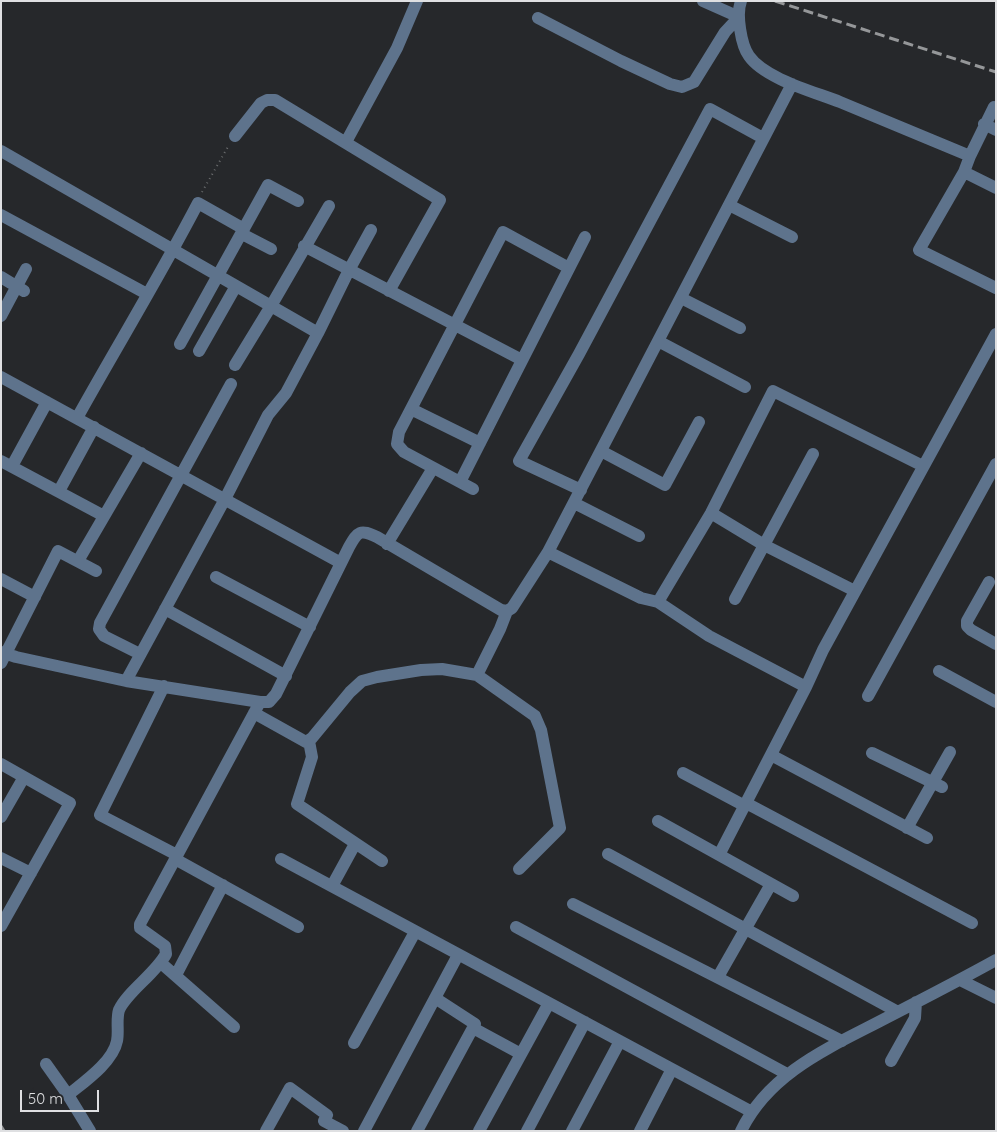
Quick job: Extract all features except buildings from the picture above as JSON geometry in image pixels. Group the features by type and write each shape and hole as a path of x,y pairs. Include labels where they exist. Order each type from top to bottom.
{"street":[{"path":"346,142 397,48 417,1"},
{"path":"703,1 739,17"},
{"path":"741,1 739,17 744,47 749,57 759,66 792,84 970,156"},
{"path":"538,18 621,61 670,84 682,87 694,82 724,32 739,17"},
{"path":"476,675 500,629 507,611 517,602 548,552 792,84"},
{"path":"235,136 261,103 267,100 275,100 440,200 389,291"},
{"path":"994,107 984,124 964,172 919,250 996,288"},
{"path":"581,490 519,461 584,346 710,109 763,138"},
{"path":"984,124 996,130"},
{"path":"1,151 318,333"},
{"path":"964,172 996,188"},
{"path":"180,344 268,185 298,201"},
{"path":"77,418 174,250 198,202 271,249"},
{"path":"729,205 792,237"},
{"path":"235,365 329,206"},
{"path":"1,216 147,294"},
{"path":"126,681 225,499 268,415 286,393 371,230"},
{"path":"473,489 404,452 397,444 399,432 503,232 570,268"},
{"path":"460,482 586,237"},
{"path":"304,246 522,360"},
{"path":"1,316 20,289 26,269"},
{"path":"1,277 20,289"},
{"path":"199,351 236,286"},
{"path":"681,298 740,328"},
{"path":"719,855 806,687 822,650 996,334"},
{"path":"658,341 745,387"},
{"path":"3,382 47,402 94,427 341,562"},
{"path":"140,654 104,636 99,628 100,623 231,384"},
{"path":"658,602 711,513 773,390 923,466"},
{"path":"47,402 7,464 104,516"},
{"path":"411,409 480,443"},
{"path":"601,451 665,485 699,422"},
{"path":"59,491 94,427"},
{"path":"78,561 141,453"},
{"path":"736,599 813,454"},
{"path":"868,696 996,464"},
{"path":"387,544 433,468"},
{"path":"574,503 639,536"},
{"path":"711,513 764,545 855,591"},
{"path":"68,1095 107,1060 116,1048 119,1011 134,991 161,963 166,954 165,946 144,932 140,928 140,924 257,708 269,702 286,676 355,536 360,532 366,532 501,610 507,611"},
{"path":"96,571 58,551 3,656 126,681 164,686 257,708 304,741 309,741"},
{"path":"548,552 641,598 658,602 709,636 806,687"},
{"path":"216,577 310,626"},
{"path":"1,579 35,597"},
{"path":"989,582 967,621 967,626 996,644"},
{"path":"165,609 286,676"},
{"path":"382,861 297,804 312,757 309,741 334,709 362,681 421,670 442,669 476,675 534,716 541,730 560,828 520,869"},
{"path":"939,671 996,702"},
{"path":"164,686 100,814 298,926"},
{"path":"872,752 937,785"},
{"path":"907,828 937,785 950,752"},
{"path":"771,755 926,838"},
{"path":"1,764 70,803 1,926"},
{"path":"683,773 746,804 972,923"},
{"path":"1,818 24,777"},
{"path":"658,821 793,896"},
{"path":"332,886 355,844"},
{"path":"608,854 898,1012"},
{"path":"1,858 30,873"},
{"path":"281,858 415,932 752,1112"},
{"path":"718,977 771,884"},
{"path":"176,975 223,885"},
{"path":"573,904 842,1041"},
{"path":"516,926 788,1074"},
{"path":"354,1043 415,932"},
{"path":"364,1131 458,955"},
{"path":"741,1131 766,1093 788,1074 822,1051 996,960"},
{"path":"161,963 234,1027"},
{"path":"960,980 996,998"},
{"path":"417,1131 475,1024 435,998"},
{"path":"891,1061 915,1018 916,1002"},
{"path":"479,1131 548,1003"},
{"path":"527,1131 585,1022"},
{"path":"473,1028 521,1054"},
{"path":"572,1131 620,1041"},
{"path":"46,1064 90,1131"},
{"path":"640,1131 672,1069"},
{"path":"266,1131 290,1088 328,1115 322,1126 343,1131"}],"path":[{"path":"198,202 203,188 235,136"}],"railway":[{"path":"775,1 996,72"},
{"path":"1,1126 4,1131"}]}
